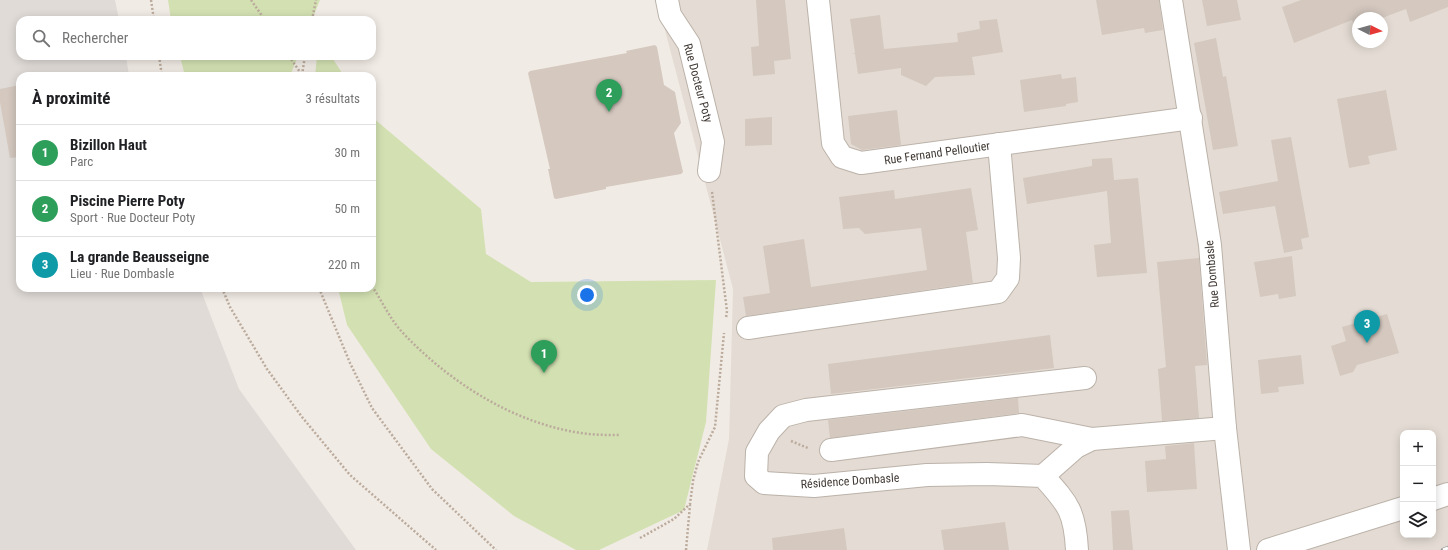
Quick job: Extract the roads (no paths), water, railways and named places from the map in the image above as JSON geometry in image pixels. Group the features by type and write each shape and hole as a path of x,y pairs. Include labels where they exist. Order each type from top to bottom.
{"street":[{"name":"Rue Docteur Poty","path":"668,0 670,15 689,44 712,135 713,142 709,171"},
{"name":"Rue Fernand Pelloutier","path":"818,0 833,143 842,157 861,163 1191,118"},
{"name":"Rue Dombasle","path":"1171,0 1191,118 1210,245 1225,428 1240,550"},
{"path":"748,328 998,292 1008,278 1009,258 1000,144"},
{"name":"Résidence Dombasle","path":"1043,476 987,474 926,475 814,486 764,483 756,476 757,452 768,431 783,416 806,410 1085,378"},
{"path":"830,450 1022,425 1092,439 1225,428"},
{"path":"1077,550 1076,526 1066,501 1043,476 1076,447 1092,439"},
{"path":"1436,498 1448,494"},
{"path":"1268,550 1400,509"}],"railway":[{"path":"1443,550 1448,548"}],"place":[{"name":"Piscine Pierre Poty","path":"609,112"},
{"name":"La grande Beausseigne","path":"1367,343"},
{"name":"Bizillon Haut","path":"544,373"}]}
